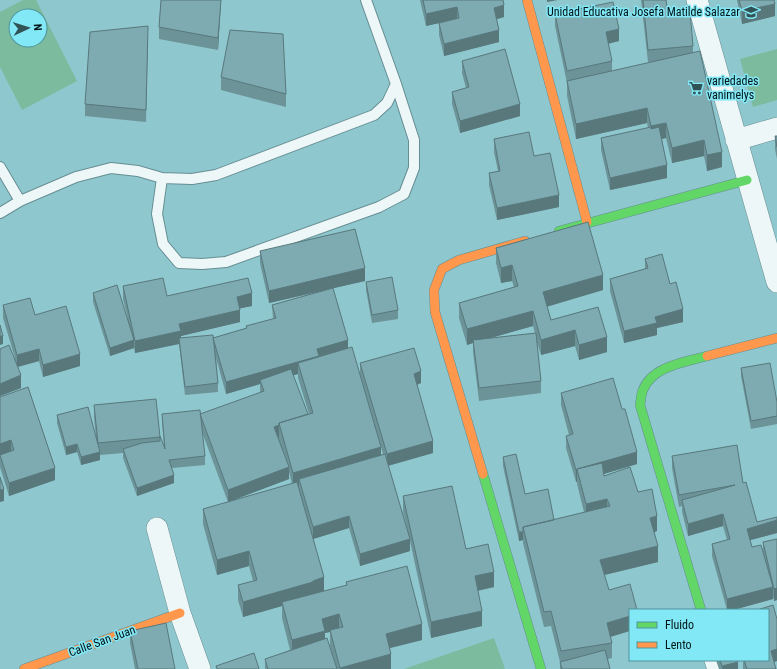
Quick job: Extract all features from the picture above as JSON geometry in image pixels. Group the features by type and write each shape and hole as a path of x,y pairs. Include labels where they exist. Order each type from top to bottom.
{"street":[{"path":"527,0 587,222"},
{"path":"697,0 777,282"},
{"path":"736,140 777,128"},
{"path":"550,234 587,222 748,180"},
{"path":"534,238 459,260 442,269 434,290 435,312 541,669"},
{"path":"701,609 640,405 643,389 653,375 673,365 777,338"},
{"path":"157,528 180,613 200,669"},
{"name":"Calle San Juan","path":"24,669 45,666 180,613"}],"lane":[{"path":"162,178 157,214 163,244 179,263 202,264 226,262 379,207 404,194 414,168 414,140 366,0"},
{"path":"0,213 20,201 76,177 111,168 138,171 162,178 192,180 216,175 374,115 387,103 396,84"},
{"path":"0,167 20,201"}],"green space":[{"path":"23,0 36,0 40,8 8,8 8,48 48,48 48,24 77,81 22,110 0,67 0,12"},
{"path":"777,49 777,100 753,107 740,59"},
{"path":"494,638 505,669 404,669"}],"building":[{"path":"161,0 221,0 218,38 159,27"},
{"path":"423,0 503,0 504,5 494,8 499,30 444,44 439,23 459,18 457,7 426,14"},
{"path":"643,0 666,0 668,14 690,12 693,46 648,50"},
{"path":"739,0 774,0 775,4 742,11"},
{"path":"613,2 619,29 606,32 612,61 567,71 555,14"},
{"path":"148,26 146,110 85,104 90,32"},
{"path":"230,30 283,34 286,94 221,77"},
{"path":"505,49 520,104 460,121 452,92 469,87 462,61"},
{"path":"700,51 722,152 707,155 704,140 672,148 666,123 651,126 647,108 576,124 567,81"},
{"path":"651,127 651,129 659,127 667,165 610,178 601,138"},
{"path":"529,132 534,156 550,153 559,195 497,208 489,173 500,171 494,139"},
{"path":"775,136 777,136 777,147"},
{"path":"588,222 603,275 543,292 551,320 598,307 607,337 579,345 575,330 541,340 533,311 467,329 459,303 518,286 512,265 501,268 496,248"},
{"path":"355,229 365,268 269,291 260,251"},
{"path":"662,254 670,284 676,282 683,309 655,317 657,323 624,331 610,279 648,268 645,259"},
{"path":"392,277 398,310 372,315 366,282"},
{"path":"163,278 167,296 248,278 252,293 237,297 240,310 179,324 181,331 135,341 123,286"},
{"path":"117,285 134,340 110,348 93,293"},
{"path":"333,288 348,340 317,349 319,356 226,382 213,338 247,328 246,326 276,318 272,305"},
{"path":"30,298 35,315 66,306 80,354 43,365 39,349 17,355 3,305"},
{"path":"0,325 3,336 0,336"},
{"path":"536,333 541,381 479,388 473,340"},
{"path":"213,335 218,383 185,387 179,338"},
{"path":"9,345 21,375 0,384 0,349"},
{"path":"352,347 381,447 293,473 279,423 313,413 298,363"},
{"path":"414,348 421,371 414,374 433,441 387,454 360,363"},
{"path":"770,363 777,402 777,416 751,421 741,368"},
{"path":"291,369 308,414 279,423 279,425 274,427 289,467 228,490 200,414 264,391 260,380"},
{"path":"613,378 622,409 625,409 637,452 576,470 566,436 573,434 561,393"},
{"path":"28,387 55,468 9,483 0,455 14,450 11,440 0,444 0,397"},
{"path":"156,399 160,437 98,443 94,405"},
{"path":"88,407 100,452 81,457 77,444 66,447 57,415"},
{"path":"200,410 205,456 169,460 174,475 137,488 123,449 142,443 160,441 160,436 165,449 162,414"},
{"path":"737,445 743,483 746,482 757,522 777,517 777,520 747,529 752,547 761,545 773,587 727,599 712,544 730,539 723,514 688,524 682,500 735,485 679,495 672,456"},
{"path":"385,454 410,539 360,554 349,516 313,527 299,479"},
{"path":"516,454 525,494 548,489 554,520 523,527 523,532 519,532 503,457"},
{"path":"602,463 604,476 630,467 638,492 652,489 657,516 650,518 658,546 600,560 609,590 630,584 637,609 629,609 629,616 607,623 612,643 561,651 551,611 544,612 523,527 610,506 607,499 586,504 577,469"},
{"path":"0,477 4,489 0,490"},
{"path":"297,482 324,577 313,582 243,602 238,585 257,580 249,551 217,560 203,509"},
{"path":"452,486 466,549 488,544 494,572 475,576 482,611 431,622 403,496"},
{"path":"777,539 777,588 774,589 763,542"},
{"path":"407,566 422,624 386,634 391,654 340,668 330,630 343,627 339,614 322,619 325,631 292,640 282,602 347,585 346,582"},
{"path":"773,605 777,619 777,649 771,651 776,669 747,669 744,661 769,661 769,609 760,609"},
{"path":"166,623 175,669 138,669 130,631"},
{"path":"327,638 337,669 268,669 265,659"},
{"path":"605,650 610,669 562,669 560,662"},
{"path":"254,653 259,669 217,669 216,666"},
{"path":"720,661 738,662 722,666"}],"traffic: fast":[{"path":"559,231 747,180"},
{"path":"701,609 640,405 643,390 647,382 654,375 670,366 707,356"},
{"path":"483,474 541,669"}],"traffic: slow":[{"path":"527,0 587,222"},
{"path":"483,474 435,312 434,290 442,269 459,260 525,241"},
{"path":"707,356 777,338"},
{"path":"24,669 180,613"}],"place":[{"name":"Unidad Educativa Josefa Matilde Salazar","path":"751,12"},
{"name":"variedades vanimelys","path":"696,88"}]}
